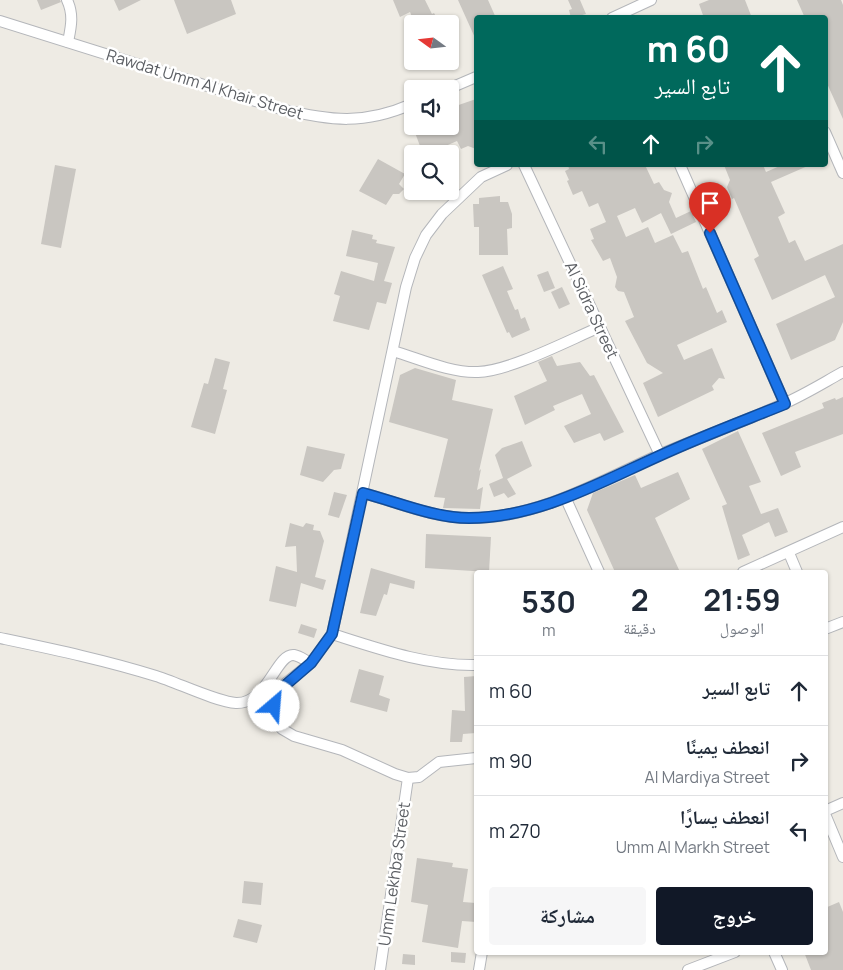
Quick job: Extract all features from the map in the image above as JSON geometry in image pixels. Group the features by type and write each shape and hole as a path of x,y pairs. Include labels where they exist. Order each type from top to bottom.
{"street":[{"path":"67,0 71,8 72,26 68,42"},
{"path":"618,15 651,0"},
{"name":"Rawdat Umm Al Khair Street","path":"0,21 281,109 314,117 356,120 374,117 404,107"},
{"path":"459,84 474,78"},
{"path":"828,139 843,173"},
{"path":"474,758 439,762 419,777 408,778 342,750 294,736 278,724 274,713 278,694 286,683 311,663 332,634 406,286 414,258 426,235 442,214 480,177 502,167"},
{"name":"Al Sidra Street","path":"525,167 660,455"},
{"path":"681,167 785,404"},
{"path":"393,351 462,371 480,372 523,360 600,327"},
{"path":"363,493 441,516 469,518 496,516 566,499 660,455 785,404 843,372"},
{"path":"566,499 598,570"},
{"path":"748,570 843,527"},
{"path":"789,553 796,570"},
{"path":"828,628 843,622"},
{"path":"332,634 393,653 431,662 474,666"},
{"path":"0,638 148,674 233,702 249,700 260,694 282,660 288,656 295,655 311,663"},
{"name":"Umm Lekhba Street","path":"380,970 408,778"},
{"path":"828,811 843,803"},
{"path":"828,820 843,857"},
{"path":"479,970 482,955"},
{"path":"688,970 727,955"},
{"path":"775,955 782,970"}],"building":[{"path":"37,0 60,0 61,2 41,10"},
{"path":"114,0 141,0 119,11"},
{"path":"174,0 231,0 236,14 187,34"},
{"path":"393,0 425,0 432,14 434,13 435,15 411,15 410,12 400,17"},
{"path":"458,0 488,0 495,15 474,15 474,36"},
{"path":"568,0 580,0 586,14 570,15 569,10 572,9"},
{"path":"709,0 745,0 751,15 703,15 699,4"},
{"path":"797,0 841,0 843,5 843,119 828,86 828,15 804,15"},
{"path":"474,100 474,148 468,146 461,149 457,141 448,145 420,145 416,135 459,135 459,105"},
{"path":"378,159 404,173 399,184 404,189 399,194 393,194 386,205 359,191"},
{"path":"55,165 76,169 61,248 41,244"},
{"path":"568,167 646,167 654,184 659,182 664,190 672,193 669,202 676,218 691,211 696,222 671,234 661,213 642,223 635,208 617,216 626,237 648,227 655,243 673,235 682,253 688,251 703,289 706,287 717,313 722,310 727,322 677,345 684,360 712,348 725,379 719,378 712,386 714,390 658,417 643,383 663,373 647,363 625,321 634,317 624,292 618,291 615,287 617,277 610,258 603,261 591,240 594,239 590,229 606,222 598,203 589,207 582,191 573,195 565,171 569,169"},
{"path":"725,167 764,167 766,172 777,167 805,167 771,182 785,213 778,217 789,243 795,240 805,261 843,244 843,322 835,340 791,360 776,324 835,297 825,275 772,300 754,259 759,256 734,198 732,199 727,187 730,180"},
{"path":"500,196 500,202 508,202 512,214 512,228 507,229 508,255 479,255 479,227 474,227 473,204 479,204 479,198"},
{"path":"352,230 373,235 372,239 377,240 376,243 395,247 384,281 392,283 386,304 377,302 369,330 333,321 340,296 334,294 341,271 374,281 378,263 346,256"},
{"path":"503,266 513,289 507,291 515,310 518,309 521,319 525,317 530,330 512,338 509,332 507,333 482,275"},
{"path":"548,271 555,288 544,292 537,275"},
{"path":"562,287 570,304 559,309 551,292"},
{"path":"552,356 557,366 580,362 590,376 594,375 624,432 604,441 600,433 574,443 564,426 591,414 582,394 553,406 555,410 525,425 514,396 547,381 538,362"},
{"path":"215,358 230,362 223,389 227,390 215,434 191,427 204,383 208,384"},
{"path":"415,368 456,380 452,400 493,409 479,471 481,469 477,490 483,487 480,509 443,508 445,498 434,497 448,439 389,422 400,375"},
{"path":"843,397 843,434 795,452 801,467 781,476 762,433 824,408 822,403"},
{"path":"738,431 761,482 749,486 761,514 778,508 788,532 775,537 769,522 742,535 750,555 738,560 722,506 727,504 702,449"},
{"path":"522,441 532,466 507,479 516,494 508,498 504,493 494,497 489,484 503,478 495,455 502,448"},
{"path":"307,446 345,454 341,469 334,470 323,482 300,475"},
{"path":"678,472 690,499 655,518 679,570 614,570 587,510 593,493 635,475 641,488"},
{"path":"334,492 347,495 339,518 328,515"},
{"path":"290,523 303,527 306,523 314,525 313,530 320,531 324,541 315,577 326,580 323,590 301,583 296,607 269,601 276,566 297,572 296,546 285,547"},
{"path":"426,534 491,537 489,570 474,571 425,568"},
{"path":"371,568 415,581 414,589 390,583 387,595 384,594 376,616 360,613"},
{"path":"301,624 317,629 314,638 298,633"},
{"path":"359,669 384,676 379,695 390,699 387,712 350,702"},
{"path":"474,676 474,733 463,734 462,742 450,742 452,710 465,711 464,677"},
{"path":"417,858 453,863 452,867 468,869 463,902 474,903 474,922 462,921 458,948 422,942 428,905 411,902"},
{"path":"244,881 263,883 261,905 242,903"},
{"path":"839,902 843,912 843,970 811,970 805,955 828,955 828,907"},
{"path":"238,919 262,925 257,943 233,937"},
{"path":"451,952 466,953 465,963 451,962"},
{"path":"403,954 415,955 415,965 402,964"}],"route":[{"path":"274,706 278,694 286,683 302,672 320,654 332,634 363,493 441,516 469,518 496,516 566,499 660,455 785,404 710,233"}]}
